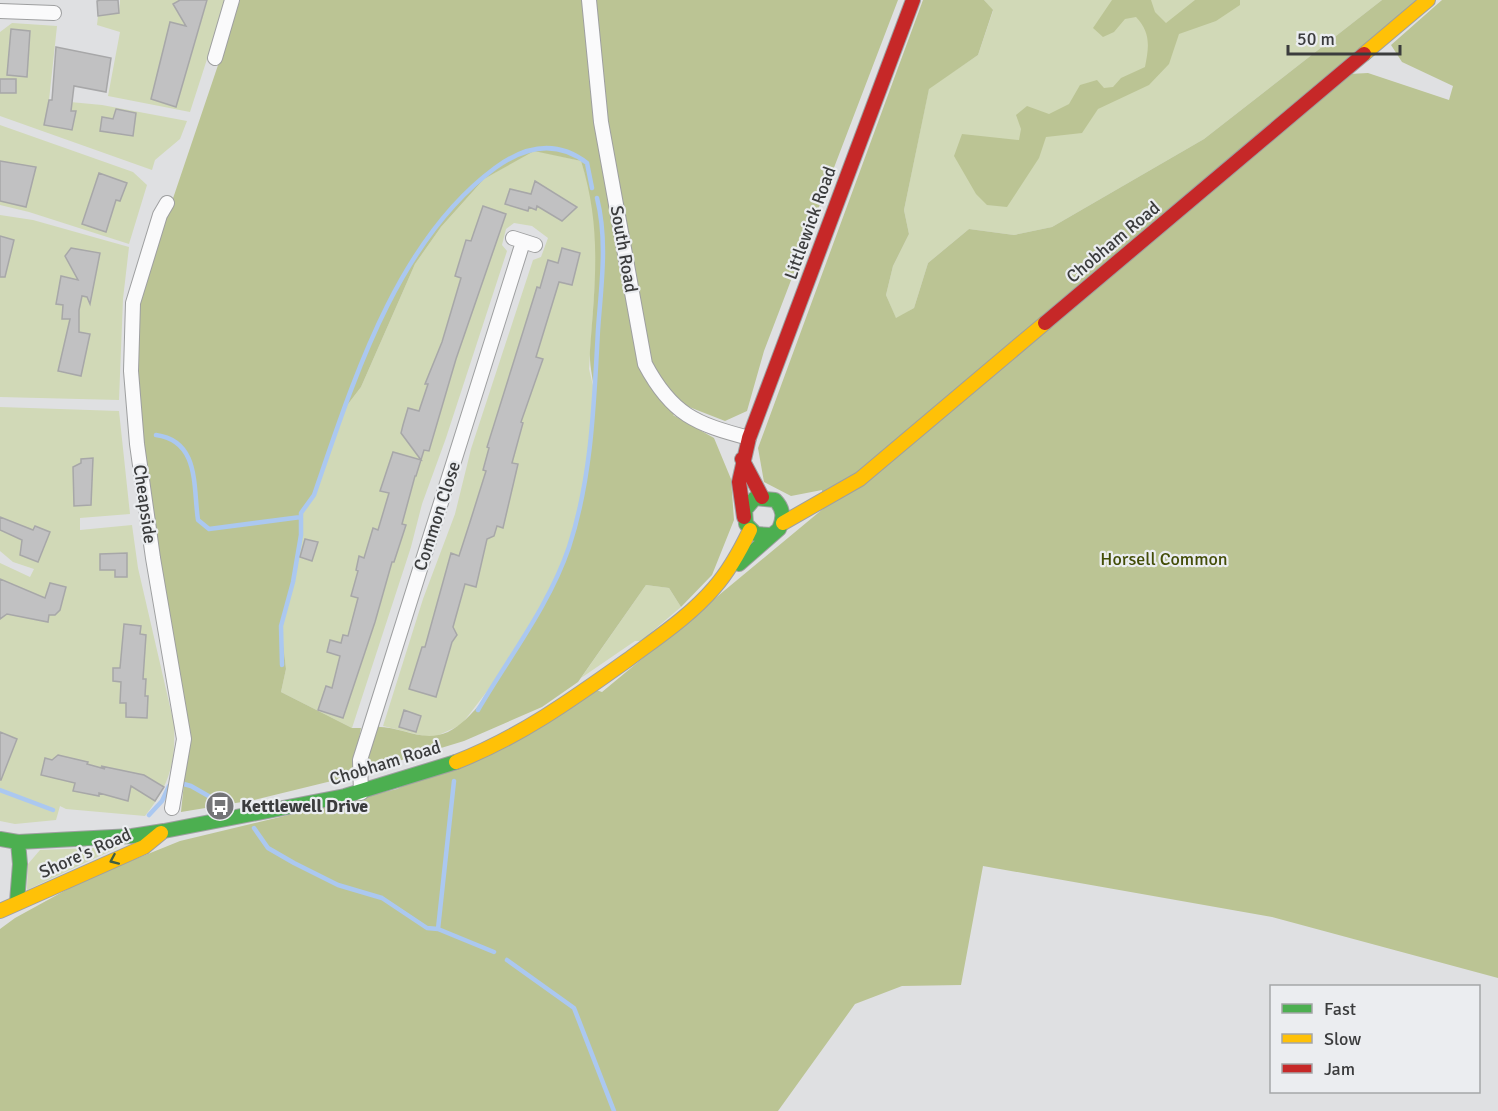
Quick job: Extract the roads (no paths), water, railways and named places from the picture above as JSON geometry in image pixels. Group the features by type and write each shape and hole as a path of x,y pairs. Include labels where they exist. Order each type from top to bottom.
{"main road":[{"name":"Littlewick Road","path":"744,517 739,482 742,459 913,0"},
{"name":"Chobham Road","path":"783,522 808,511 860,479 1428,0"},
{"path":"742,459 762,497"},
{"path":"777,501 783,511 783,522 771,535 764,536 750,530 744,517 748,504 762,497 777,501 816,504"},
{"name":"Chobham Road","path":"0,839 18,847 164,831 361,793 428,772 519,734 682,620 716,589 750,530"},
{"name":"Chobham Road","path":"725,576 771,535"},
{"name":"Shore's Road","path":"0,911 144,847 164,831"},
{"name":"Shore's Road","path":"17,902 20,864 18,847"},
{"name":"Shore's Road","path":"4,890 18,847"}],"street":[{"path":"215,58 232,0"},
{"name":"South Road","path":"590,0 601,122 645,364 657,386 690,417 705,426 749,438"},
{"path":"0,11 54,13"},
{"name":"Cheapside","path":"167,203 160,214 133,303 131,371 137,444 153,558 184,739 172,808"},
{"name":"Common Close","path":"361,793 360,760 524,242"}],"waterway":[{"path":"282,665 281,626 293,582 301,535 301,513 314,495 362,361 382,316 430,234 460,198 495,168 506,160 529,150 552,148 575,155 587,163 592,188"},
{"path":"478,710 540,611 561,569 577,521 591,439 602,280 602,231 597,198"},
{"path":"156,435 170,439 180,446 187,456 192,467 198,520 209,529 301,517"},
{"path":"438,929 454,781"},
{"path":"180,783 191,786 219,802"},
{"path":"149,815 162,801 169,786"},
{"path":"0,790 53,810"},
{"path":"254,828 268,848 294,863 338,885 382,898 427,928 438,929 494,952"},
{"path":"507,960 574,1008 614,1111"}],"place":[{"name":"Kettlewell Drive","path":"220,806"}],"park label":[{"name":"Horsell Common","path":"1164,559"}]}
